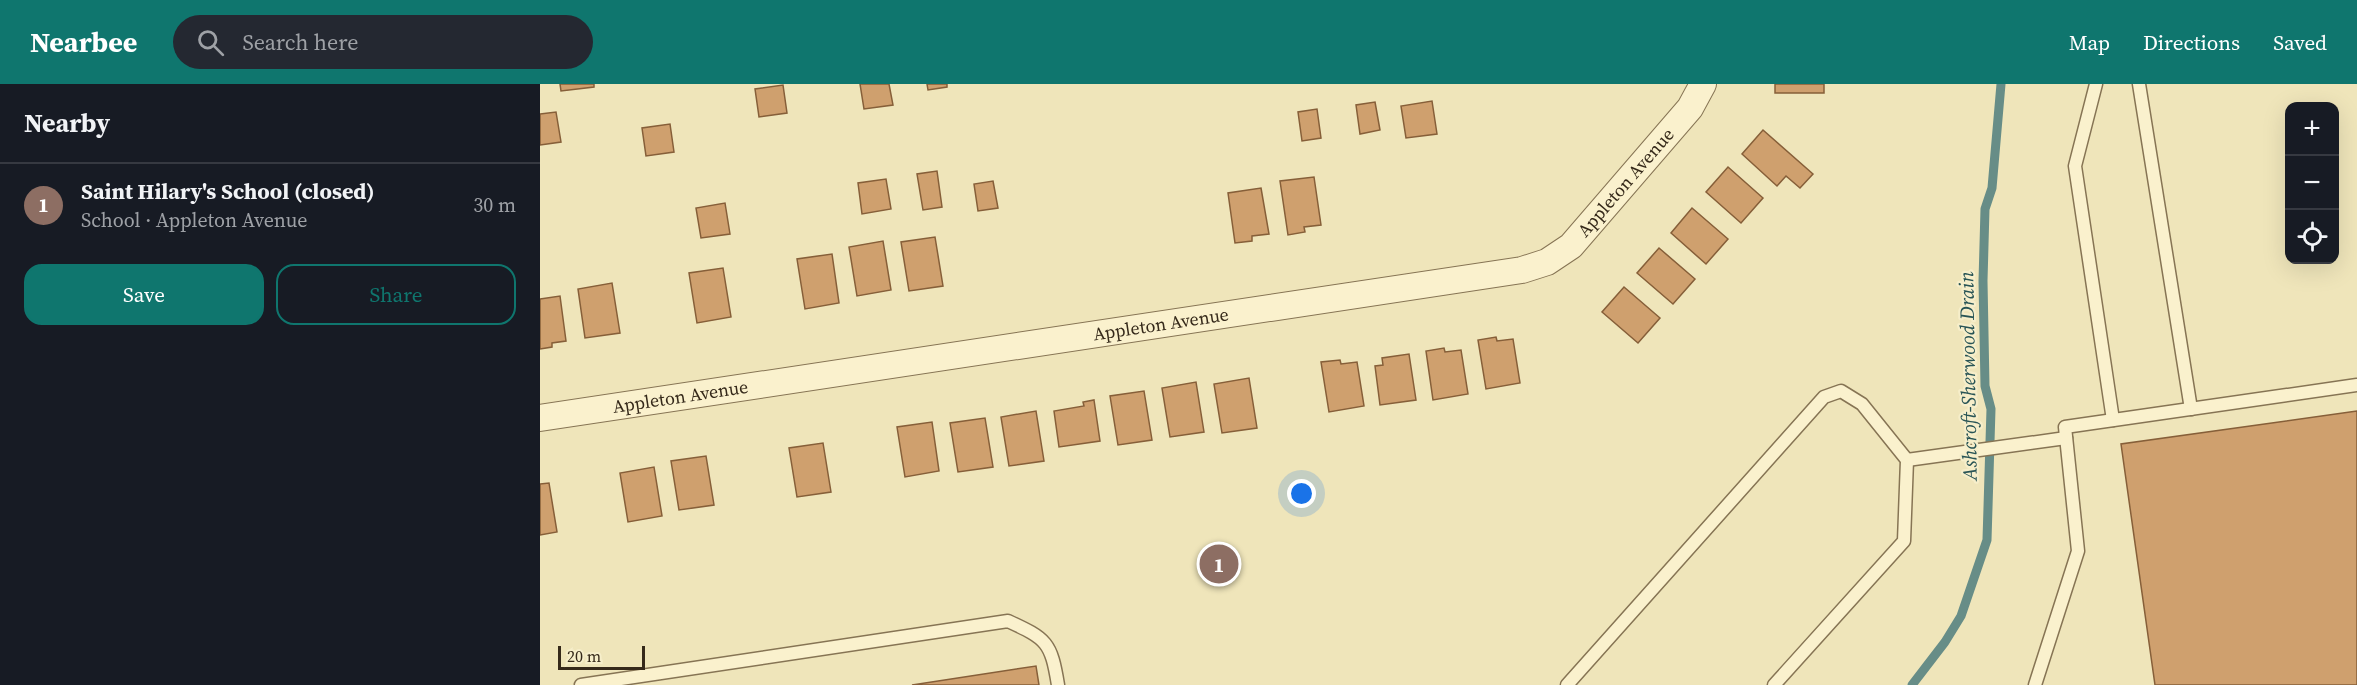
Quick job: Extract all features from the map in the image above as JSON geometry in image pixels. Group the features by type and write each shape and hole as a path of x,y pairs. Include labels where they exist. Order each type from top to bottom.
{"street":[{"name":"Appleton Avenue","path":"540,418 1522,270 1547,262 1571,246 1690,108 1703,84"}],"lane":[{"path":"2096,84 2074,166 2113,420"},
{"path":"2139,84 2191,409"},
{"path":"2035,685 2078,551 2065,427 2357,384"},
{"path":"1568,685 1824,397 1841,391 1862,404 1907,460 1904,541 1774,685"},
{"path":"1907,460 2066,438"},
{"path":"581,685 1008,621 1040,636 1053,656 1058,685"}],"building":[{"path":"560,84 594,84 594,87 561,91"},
{"path":"860,84 889,84 893,105 864,109"},
{"path":"927,84 947,84 947,87 928,90"},
{"path":"1775,84 1824,84 1824,93 1775,93"},
{"path":"783,85 787,113 759,117 755,89"},
{"path":"1432,101 1437,134 1406,138 1401,106"},
{"path":"1375,102 1380,130 1360,134 1356,105"},
{"path":"1317,109 1321,138 1302,141 1298,112"},
{"path":"556,112 561,142 540,145 540,114"},
{"path":"670,124 674,152 646,156 642,128"},
{"path":"1763,130 1813,174 1800,188 1786,176 1777,186 1742,154"},
{"path":"1728,167 1763,198 1741,223 1706,192"},
{"path":"937,171 942,207 923,210 917,174"},
{"path":"1314,177 1321,225 1304,227 1305,232 1288,235 1280,181"},
{"path":"886,179 891,209 862,214 858,183"},
{"path":"993,181 998,208 978,211 974,184"},
{"path":"1261,188 1269,234 1252,236 1252,241 1235,243 1228,193"},
{"path":"725,203 730,234 701,238 696,208"},
{"path":"1692,208 1728,239 1706,264 1671,233"},
{"path":"935,237 943,286 909,291 901,242"},
{"path":"883,241 891,290 857,296 849,247"},
{"path":"1659,248 1695,279 1673,304 1637,273"},
{"path":"832,254 839,303 805,309 797,259"},
{"path":"723,268 731,317 697,323 689,273"},
{"path":"612,283 620,333 585,338 578,289"},
{"path":"1624,287 1660,318 1638,343 1602,312"},
{"path":"560,296 566,341 552,343 552,347 540,349 540,299"},
{"path":"1496,337 1497,341 1513,339 1520,383 1486,389 1478,340"},
{"path":"1444,348 1445,352 1461,350 1468,394 1433,400 1426,351"},
{"path":"1409,354 1416,400 1380,405 1375,366 1383,365 1382,358"},
{"path":"1340,360 1341,364 1357,362 1364,406 1329,412 1321,362"},
{"path":"1249,378 1257,428 1222,433 1214,384"},
{"path":"1196,382 1204,432 1170,437 1162,388"},
{"path":"1144,391 1152,440 1118,445 1110,396"},
{"path":"1094,400 1100,441 1059,447 1054,411 1084,406 1083,402"},
{"path":"1036,411 1044,461 1009,466 1001,417"},
{"path":"2357,411 2357,685 2155,685 2121,444"},
{"path":"985,418 993,467 958,472 950,423"},
{"path":"932,422 939,471 905,477 897,427"},
{"path":"823,443 831,492 797,497 789,448"},
{"path":"706,456 714,505 679,510 671,461"},
{"path":"654,467 662,516 628,522 620,473"},
{"path":"549,483 557,532 540,535 540,484"},
{"path":"1036,666 1039,685 912,685"}],"waterway":[{"name":"Ashcroft-Sherwood Drain","path":"1912,685 1945,642 1961,616 1987,540 1991,409 1985,386 1983,281 1985,209 1992,188 2001,84"}],"place":[{"name":"Saint Hilary's School (closed)","path":"1219,564"}]}
